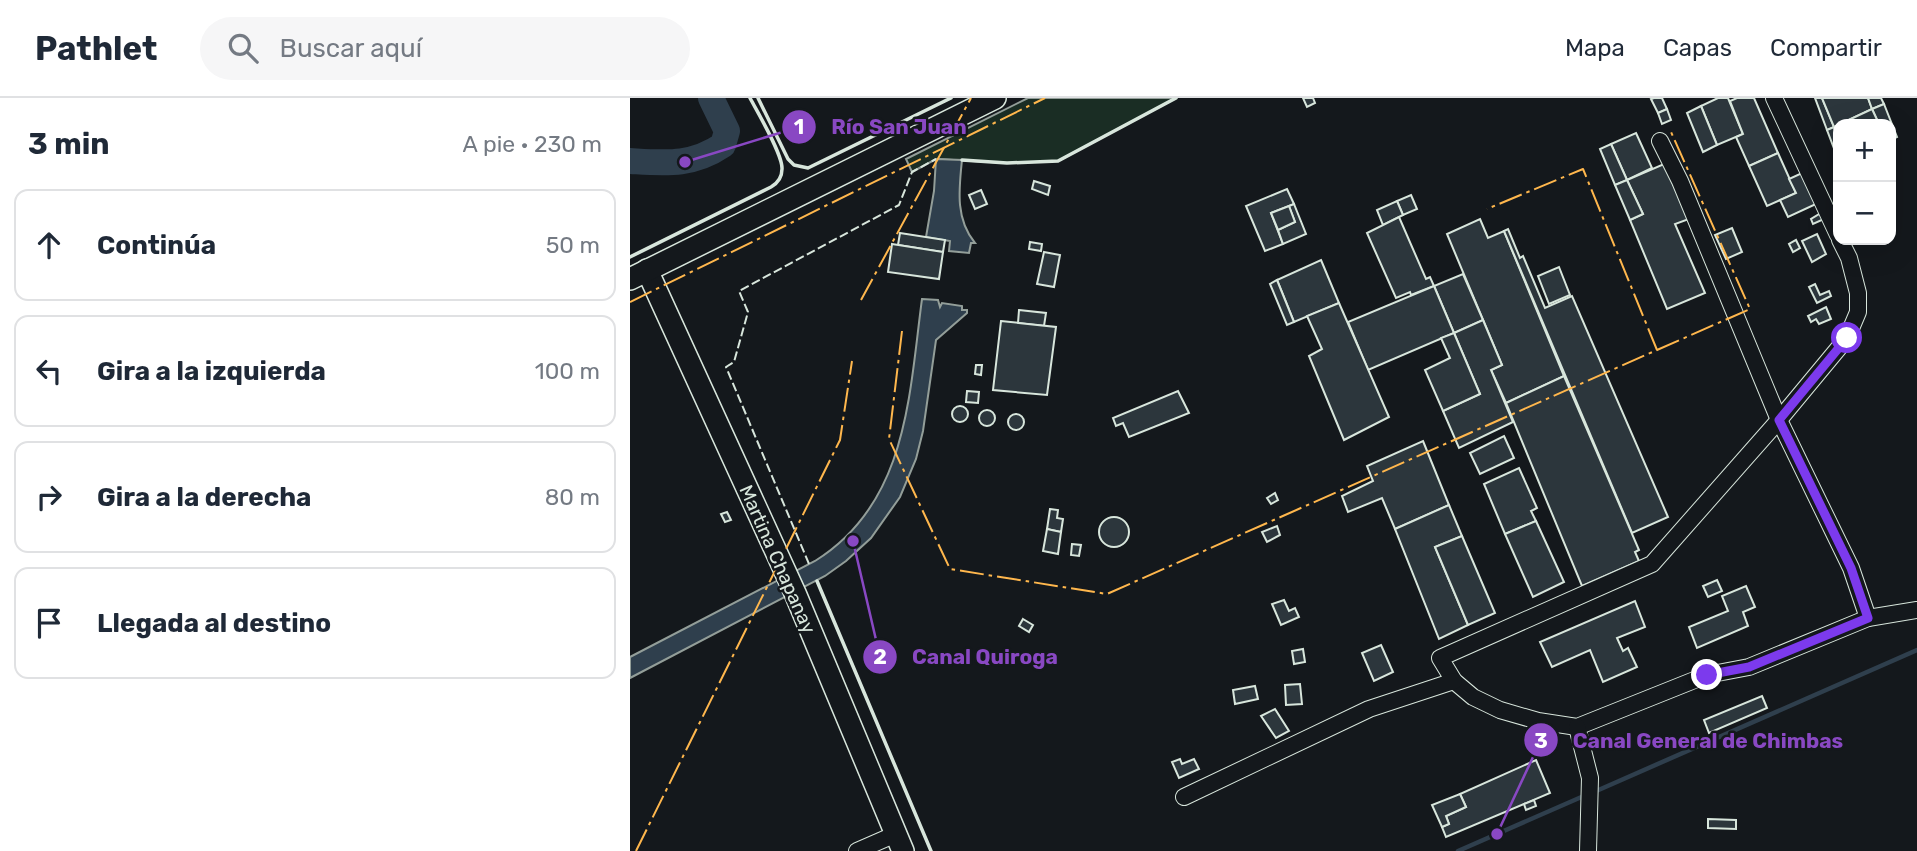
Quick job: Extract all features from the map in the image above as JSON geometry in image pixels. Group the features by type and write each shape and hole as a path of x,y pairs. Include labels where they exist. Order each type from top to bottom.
{"main road":[{"path":"638,274 995,98"},
{"name":"Martina Chapanay","path":"638,274 795,593 900,842"}],"street":[{"path":"1774,98 1833,224"},
{"path":"1660,141 1680,181 1779,420 1851,568 1868,618"},
{"path":"1843,245 1858,293 1858,312 1847,338 1653,564 1440,658 1454,681 1473,697 1500,710 1538,721 1577,727 1707,675 1749,667 1868,618 1917,610"},
{"path":"1184,797 1369,709 1454,681"},
{"path":"1577,727 1590,778 1588,851"},
{"path":"857,851 900,842"}],"green space":[{"path":"1028,98 1176,98 1058,161 1007,163 936,159 912,172 906,159"}],"water":[{"path":"936,159 962,160 961,214 975,243 971,243 969,253 949,251 950,241 926,237"},
{"path":"922,299 938,300 940,307 942,303 962,306 962,310 967,310 967,313 936,340 923,431 916,459 900,497 871,538 825,576 630,678 630,657 815,561 846,537 869,509 886,478 907,409"}],"building":[{"path":"1303,98 1313,98 1315,103 1307,107"},
{"path":"1662,98 1667,109 1658,113 1651,99"},
{"path":"1718,98 1728,98 1743,134 1717,145 1701,106"},
{"path":"1737,98 1754,98 1778,153 1749,166 1736,137 1743,134 1730,101"},
{"path":"1815,98 1822,98 1833,125 1833,127 1827,130"},
{"path":"1822,98 1868,98 1872,109 1851,119 1833,119 1833,125"},
{"path":"1868,98 1881,98 1884,104 1872,109"},
{"path":"1884,104 1890,119 1877,119 1872,109"},
{"path":"1701,106 1717,145 1703,152 1687,113"},
{"path":"1667,109 1671,120 1662,124 1658,113"},
{"path":"1872,109 1877,119 1851,119"},
{"path":"1833,127 1833,146 1827,130"},
{"path":"1636,133 1652,168 1627,180 1611,144"},
{"path":"1611,144 1627,180 1615,185 1600,149"},
{"path":"1778,153 1796,193 1767,206 1749,166"},
{"path":"1664,164 1689,219 1675,224 1705,293 1667,309 1630,220 1643,214 1627,180"},
{"path":"1802,173 1816,204 1788,217 1780,200 1796,193 1789,179"},
{"path":"1627,180 1643,214 1630,220 1615,185"},
{"path":"1034,181 1050,186 1048,195 1032,189"},
{"path":"1287,189 1294,204 1271,213 1283,244 1265,251 1246,206"},
{"path":"981,190 987,204 975,209 969,195"},
{"path":"1411,195 1417,209 1403,215 1397,201"},
{"path":"1397,201 1403,215 1383,225 1377,210"},
{"path":"1294,204 1306,234 1283,244 1278,230 1295,222 1289,206"},
{"path":"1289,206 1295,222 1278,230 1271,213"},
{"path":"1821,213 1824,219 1813,224 1811,219"},
{"path":"1399,217 1426,279 1430,277 1434,286 1396,298 1367,233"},
{"path":"1480,219 1488,238 1504,231 1564,376 1506,403 1491,370 1502,365 1447,234"},
{"path":"1732,228 1742,252 1726,259 1715,235"},
{"path":"1508,229 1520,258 1523,256 1545,308 1572,296 1668,517 1632,533 1504,231"},
{"path":"900,233 945,240 943,252 898,245"},
{"path":"1817,234 1826,254 1812,262 1802,241"},
{"path":"1796,240 1800,248 1793,252 1789,244"},
{"path":"1030,242 1042,244 1041,251 1029,249"},
{"path":"892,244 943,252 939,279 888,272"},
{"path":"1044,252 1060,255 1054,287 1037,284"},
{"path":"1321,260 1339,303 1294,322 1277,280"},
{"path":"1559,267 1570,295 1549,304 1538,276"},
{"path":"1463,274 1483,320 1454,333 1434,286"},
{"path":"1277,280 1294,322 1287,325 1270,284"},
{"path":"1815,284 1820,295 1829,291 1831,296 1817,303 1809,287"},
{"path":"1434,286 1454,333 1368,370 1348,322"},
{"path":"1339,303 1389,417 1344,440 1309,356 1322,349 1307,316"},
{"path":"1826,307 1831,319 1819,324 1816,319 1811,322 1808,316"},
{"path":"1019,310 1046,313 1044,326 1018,323"},
{"path":"1483,320 1502,365 1491,370 1513,422 1459,448 1443,411 1480,394 1454,333"},
{"path":"1001,321 1056,327 1047,395 993,390"},
{"path":"1454,333 1480,394 1443,411 1425,370 1450,358 1441,338"},
{"path":"976,365 982,365 981,375 975,374"},
{"path":"1564,376 1639,550 1635,552 1639,561 1582,586 1506,403"},
{"path":"967,391 979,392 978,403 966,402"},
{"path":"1178,391 1189,413 1129,437 1123,423 1116,426 1113,418"},
{"path":"960,406 966,408 966,420 960,422 954,420 952,414 954,408"},
{"path":"987,410 993,412 993,424 987,426 981,424 979,418 981,412"},
{"path":"1016,414 1022,416 1022,428 1016,430 1010,428 1008,422 1010,416"},
{"path":"1504,436 1514,458 1480,474 1470,453"},
{"path":"1423,441 1449,505 1395,529 1382,498 1348,512 1342,496 1373,481 1367,466"},
{"path":"1519,468 1537,508 1531,511 1536,521 1505,534 1484,484"},
{"path":"1275,493 1278,500 1271,504 1267,498"},
{"path":"1449,505 1462,536 1435,547 1468,625 1439,639 1395,529"},
{"path":"1050,509 1058,510 1057,518 1063,519 1061,532 1047,529"},
{"path":"727,512 731,520 725,522 721,514"},
{"path":"1114,517 1125,521 1129,532 1125,543 1114,547 1103,543 1099,532 1103,521"},
{"path":"1536,521 1564,582 1533,597 1505,534"},
{"path":"1277,526 1280,535 1267,542 1262,532"},
{"path":"1047,529 1061,532 1058,554 1043,551"},
{"path":"1462,536 1495,613 1468,625 1435,547"},
{"path":"1072,544 1081,545 1079,556 1071,555"},
{"path":"1717,580 1722,591 1708,597 1703,586"},
{"path":"1746,586 1755,607 1743,612 1748,626 1697,648 1689,627 1728,611 1722,596"},
{"path":"1284,600 1289,611 1295,608 1299,617 1281,625 1272,604"},
{"path":"1635,601 1645,627 1617,638 1623,651 1628,648 1637,667 1603,682 1590,650 1552,667 1540,642"},
{"path":"1023,619 1033,625 1029,632 1019,626"},
{"path":"1381,645 1393,672 1374,681 1362,653"},
{"path":"1303,649 1305,662 1294,664 1292,651"},
{"path":"1300,684 1302,704 1286,705 1285,685"},
{"path":"1255,686 1258,699 1235,704 1233,690"},
{"path":"1762,696 1767,708 1709,733 1704,720"},
{"path":"1275,709 1289,731 1276,738 1261,716"},
{"path":"1180,759 1182,764 1194,759 1199,769 1179,778 1172,762"},
{"path":"1536,760 1550,793 1446,837 1442,827 1449,824 1446,816 1466,807 1460,794"},
{"path":"1460,794 1466,807 1446,816 1449,824 1442,827 1432,805"},
{"path":"1534,800 1536,806 1526,810 1524,804"},
{"path":"1708,819 1736,820 1736,829 1708,828"}],"waterway":[{"path":"630,161 678,162 700,157 723,145 727,131 711,98"},
{"path":"1594,792 1917,650"},
{"path":"1458,851 1586,795"}],"fence":[{"path":"809,564 726,367 734,362 748,312 739,291 899,205 912,172 936,159"}],"wall":[{"path":"630,257 778,182 782,169 779,154 750,98"},
{"path":"758,98 788,159 794,165 808,168 951,98"},
{"path":"962,160 1007,163 1058,161 1176,98"},
{"path":"817,581 931,851"}],"power":[{"path":"861,300 971,98"},
{"path":"630,302 1045,98"},
{"path":"1657,350 1750,309 1671,132"},
{"path":"902,331 889,439 950,569 1107,594 1657,350 1583,169 1487,209"},
{"path":"636,851 840,440 852,361"}],"place":[{"name":"Río San Juan","path":"685,162"},
{"name":"Canal Quiroga","path":"853,541"},
{"name":"Canal General de Chimbas","path":"1497,834"}],"route":[{"path":"1707,675 1749,667 1868,618 1851,568 1779,420 1847,338"}]}
